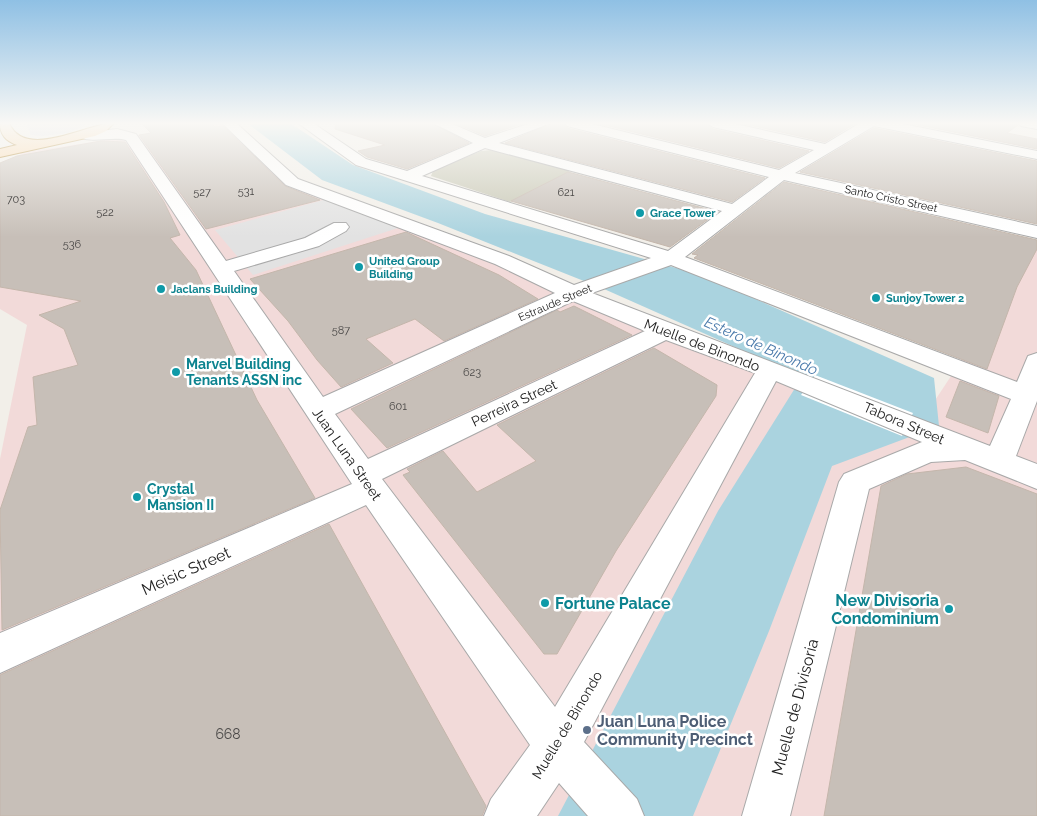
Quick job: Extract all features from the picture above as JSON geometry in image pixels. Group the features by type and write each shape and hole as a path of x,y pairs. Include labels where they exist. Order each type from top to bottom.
{"street":[{"name":"Juan Luna Street","path":"147,161 367,482 564,753 620,816"},
{"name":"Muelle de Binondo","path":"269,161 292,182 583,290 665,331 770,371 564,753 508,816"},
{"path":"360,161 666,260 1026,396"},
{"path":"406,177 443,161"},
{"path":"553,161 738,210"},
{"name":"Santo Cristo Street","path":"725,161 1037,232"},
{"name":"Estraude Street","path":"317,411 583,290 666,260 738,210 781,175 804,161"},
{"path":"220,268 312,242 340,227"},
{"name":"Perreira Street","path":"367,482 665,331"},
{"path":"984,456 1026,396 1037,362"},
{"name":"Tabora Street","path":"770,371 819,388 1037,477"},
{"name":"Muelle de Divisoria","path":"766,816 855,482 927,451 984,456"},
{"name":"Meisic Street","path":"0,653 367,482"}],"shaded area":[{"path":"23,161 279,161 304,184 922,420 1037,246 1037,816 0,816 0,459 27,325 0,309 0,217 40,205"},
{"path":"457,161 536,161 572,170 510,202 431,176 433,171"},
{"path":"327,199 401,227 253,275 215,230"}],"water":[{"name":"Estero de Binondo","path":"297,161 347,161 353,165 485,214 701,275 934,378 939,426 832,466 769,631 693,816 558,816 718,511 802,377 604,289 438,223 322,180"}],"pier":[{"path":"815,375 913,413 902,436 801,395"}],"building":[{"path":"5,161 137,161 164,202 180,235 170,238 196,270 257,400 315,498 2,630 0,510 28,427 37,425 33,377 78,365 64,329 39,315 81,301 0,287 0,163"},
{"path":"158,161 259,161 285,186 320,200 206,229"},
{"path":"381,161 426,161 407,169"},
{"path":"575,161 698,161 765,178 732,202"},
{"path":"751,161 791,161 779,168"},
{"path":"818,161 1037,161 1037,224 800,172"},
{"name":"Grace Tower","path":"568,172 718,212 670,247 511,201"},
{"path":"784,182 1037,240 1037,249 1017,287 987,369 694,258 698,255 692,254"},
{"path":"406,232 499,275 538,299 444,341 415,319 366,339 393,363 341,387 317,360 288,321 250,279"},
{"path":"574,306 632,335 387,448 351,409 557,310 560,312"},
{"path":"654,348 717,385 716,396 616,551 557,654 544,654 403,475 410,472 407,469 443,451 477,492 536,461 497,425"},
{"path":"960,381 999,396 988,433 946,417"},
{"name":"New Divisoria Condominium","path":"966,467 1037,494 1037,816 824,816 881,486 907,474"},
{"path":"329,524 486,806 482,816 0,816 0,675"}],"place":[{"name":"Grace Tower","path":"640,213"},
{"name":"United Group Building","path":"359,267"},
{"name":"Jaclans Building","path":"161,289"},
{"name":"Sunjoy Tower 2","path":"876,298"},
{"name":"Marvel Building Tenants ASSN inc","path":"176,372"},
{"name":"Crystal Mansion II","path":"137,497"},
{"name":"Fortune Palace","path":"545,603"},
{"name":"New Divisoria Condominium","path":"949,609"},
{"name":"Juan Luna Police Community Precinct","path":"587,730"}]}
